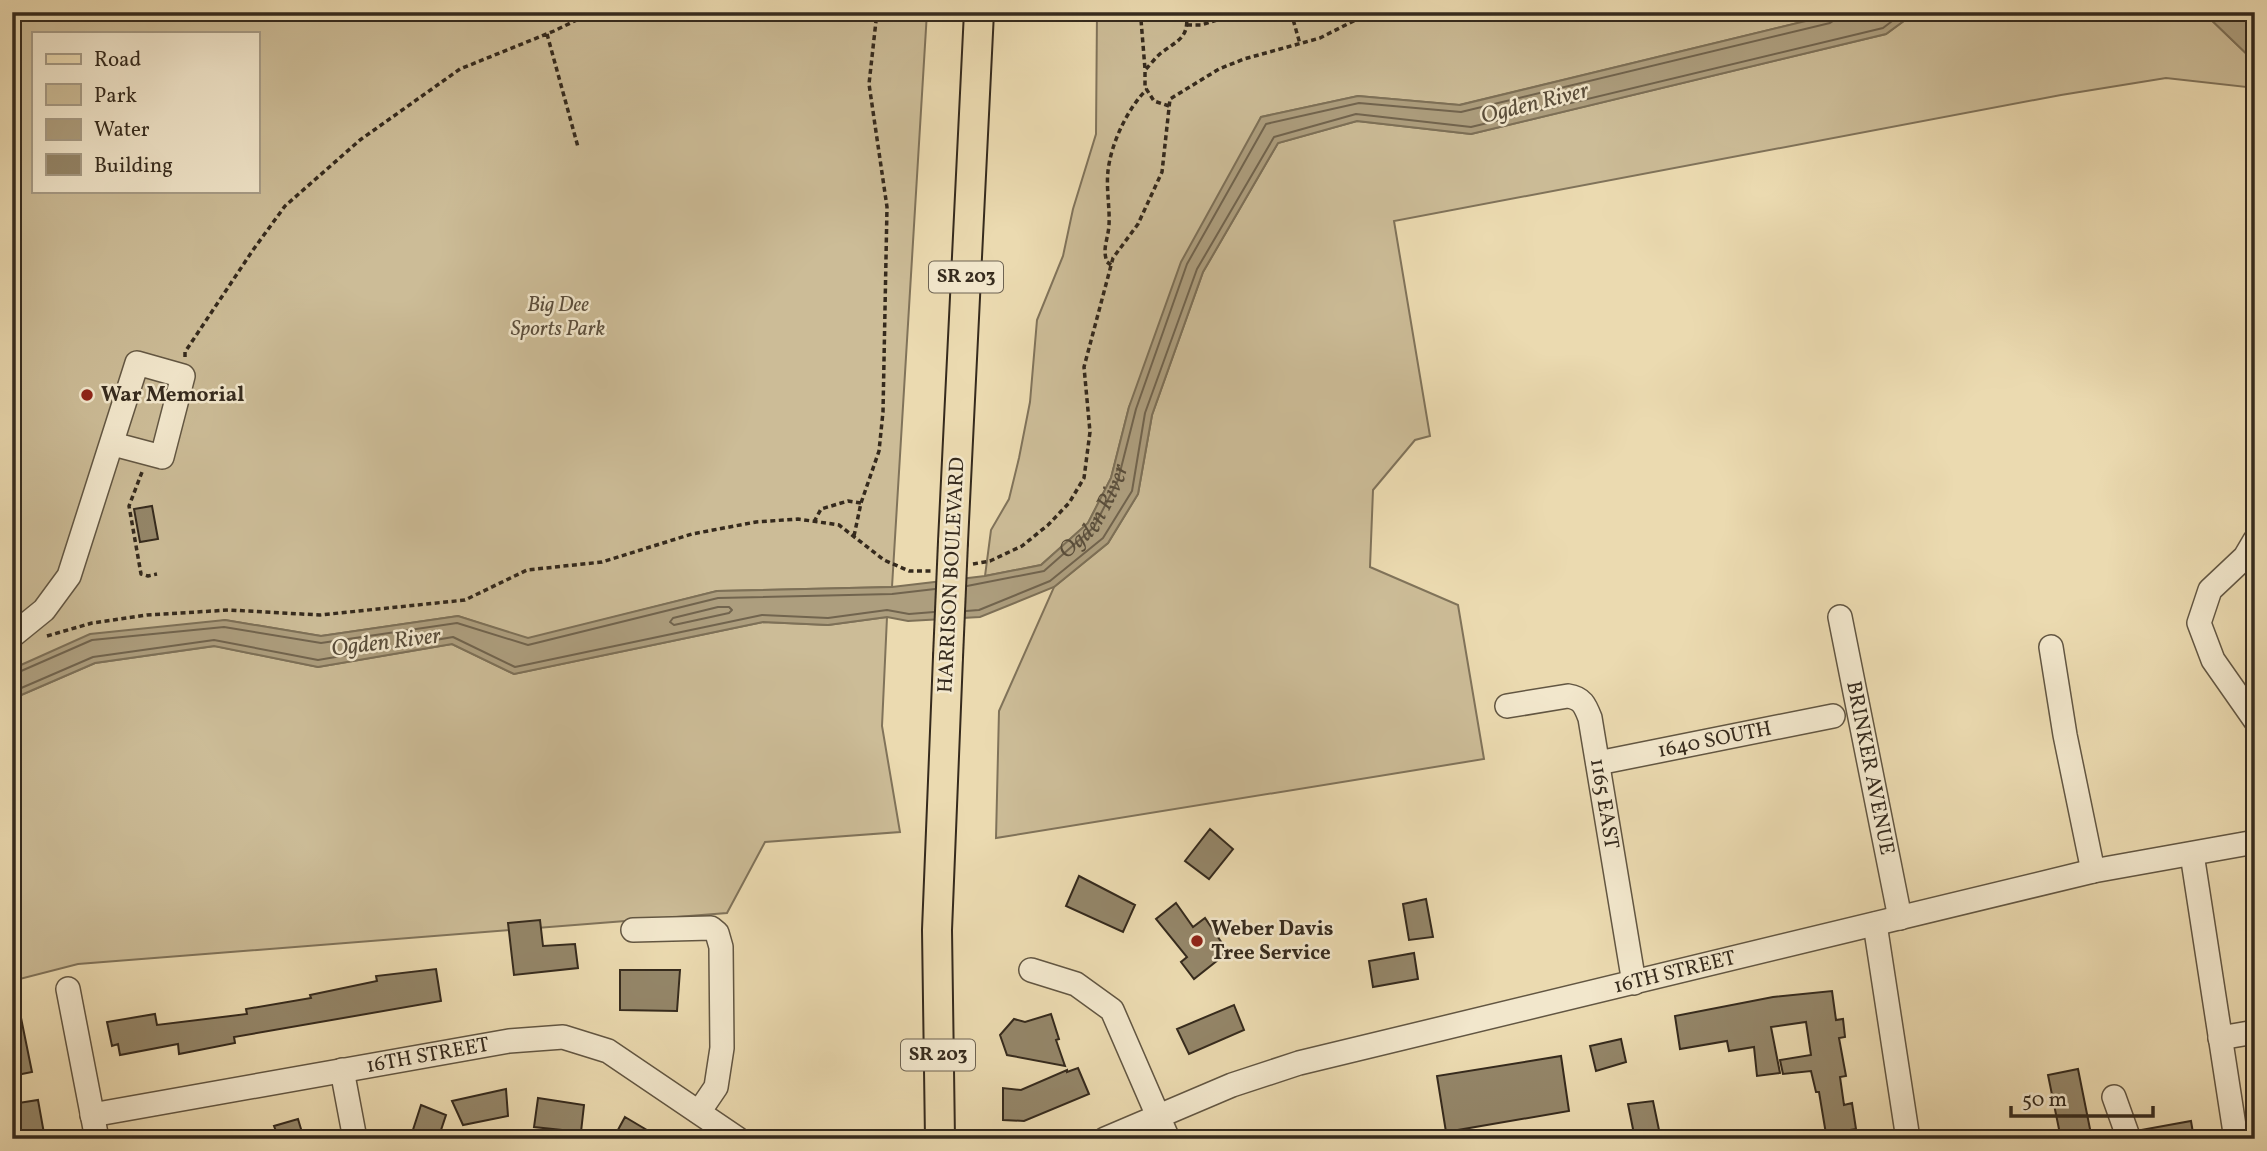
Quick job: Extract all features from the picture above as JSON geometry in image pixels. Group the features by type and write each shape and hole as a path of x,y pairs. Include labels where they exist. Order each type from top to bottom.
{"main road":[{"name":"HARRISON BOULEVARD","path":"940,1139 937,930 948,657 958,554 979,12"}],"street":[{"path":"12,636 44,610 69,576 137,363 183,376 162,457 113,444"},
{"path":"2255,540 2245,557 2210,590 2199,623 2213,660 2255,720"},
{"name":"BRINKER AVENUE","path":"1840,617 1900,918"},
{"path":"2050,647 2093,871"},
{"name":"1165 EAST","path":"1507,706 1568,696 1577,697 1583,702 1590,718 1634,983"},
{"name":"1640 SOUTH","path":"1598,763 1833,716"},
{"name":"16TH STREET","path":"1105,1139 1232,1085 1299,1063 2093,871 2255,842"},
{"path":"2192,854 2236,1139"},
{"path":"1875,924 1908,1139"},
{"path":"633,930 711,928 717,933 721,947 722,1048 716,1087 699,1112"},
{"path":"1031,970 1076,984 1112,1010 1168,1139"},
{"path":"68,989 97,1139"},
{"path":"2220,1038 2255,1032"},
{"name":"16TH STREET","path":"92,1115 509,1041 563,1037 608,1051 738,1139"},
{"path":"342,1070 355,1139"},
{"path":"2114,1097 2129,1139"}],"path":[{"path":"183,376 185,352 285,206 360,140 460,69 547,34 593,12"},
{"path":"854,537 861,503 879,451 883,412 887,207 869,84 877,12"},
{"path":"1142,12 1140,20 1147,89 1154,101 1169,106"},
{"path":"1145,70 1159,54 1181,41 1187,25 1186,12"},
{"path":"1187,25 1201,25 1243,12"},
{"path":"1291,12 1300,44"},
{"path":"958,554 990,561 1022,546 1069,503 1084,478 1090,432 1084,367 1113,258 1138,224 1162,172 1170,99 1219,69 1244,58 1320,38 1371,12"},
{"path":"547,34 578,148"},
{"path":"1111,265 1107,262 1104,246 1108,235 1107,174 1111,154 1134,103 1147,89"},
{"path":"149,454 129,506 141,574 157,574"},
{"path":"814,522 821,509 848,501 861,503"},
{"path":"46,636 92,623 147,615 229,610 320,615 465,600 527,570 602,562 692,534 756,522 798,519 839,524 884,560 909,571 938,571"}],"green space":[{"name":"Big Dee Sports Park","path":"12,12 927,12 892,587 717,591 528,639 458,616 321,636 225,620 12,669"},
{"path":"1097,12 1843,12 1459,105 1358,96 1261,117 1129,407 1111,478 1088,523 1041,565 985,576 991,530 1009,499 1019,458 1030,402 1037,320 1063,256 1073,209 1096,134"},
{"path":"1916,12 2203,12 2255,62 2255,88 2166,78 2061,95 1394,221 1430,436 1415,440 1373,490 1370,567 1458,605 1484,759 996,838 999,711 1054,587 1108,543 1138,494 1152,415 1203,272 1278,143 1357,121 1471,134 1886,34"},
{"path":"887,617 882,726 900,832 765,842 727,913 78,964 12,981 12,699 95,663 215,646 318,667 452,644 514,674 763,622 828,625"}],"water":[{"name":"Ogden River","path":"1843,12 1916,12 1886,34 1471,134 1357,121 1278,143 1203,272 1152,415 1138,494 1108,543 1054,587 980,617 908,621 887,617 828,625 763,622 514,674 452,644 318,667 214,646 95,663 12,699 12,669 90,634 225,620 321,636 458,616 528,638 717,591 892,587 985,576 1041,565 1088,523 1111,478 1129,407 1181,262 1261,117 1358,96 1460,105"},
{"path":"2203,12 2253,12 2255,62"}],"building":[{"path":"152,506 158,539 140,542 134,509"},
{"path":"1210,829 1233,849 1209,879 1185,861"},
{"path":"1079,876 1135,905 1123,932 1066,906"},
{"path":"1426,899 1433,937 1409,940 1403,904"},
{"name":"Weber Davis Tree Service","path":"1176,903 1193,927 1205,918 1228,952 1194,979 1181,962 1187,957 1156,919"},
{"path":"540,920 543,946 575,944 578,968 514,975 508,923"},
{"path":"1414,953 1418,979 1373,987 1369,961"},
{"path":"436,969 441,1001 234,1037 235,1043 179,1054 178,1044 120,1055 118,1044 112,1046 107,1022 155,1014 157,1025 247,1014 246,1009 311,998 310,995 377,981 376,976"},
{"path":"620,970 680,970 677,1011 620,1010"},
{"path":"1832,991 1836,1020 1843,1019 1845,1037 1839,1038 1846,1076 1840,1077 1844,1105 1852,1103 1856,1129 1826,1134 1819,1092 1816,1092 1811,1071 1783,1074 1780,1060 1811,1055 1806,1022 1771,1027 1780,1073 1757,1076 1754,1047 1729,1051 1727,1041 1680,1049 1675,1016 1773,997"},
{"path":"1234,1005 1244,1030 1189,1054 1177,1029"},
{"path":"19,1008 32,1072 12,1076 12,1009"},
{"path":"1051,1014 1065,1066 1007,1055 1000,1035 1014,1019 1025,1022"},
{"path":"1621,1039 1626,1062 1596,1071 1590,1046"},
{"path":"1561,1056 1569,1111 1446,1132 1437,1076"},
{"path":"1078,1068 1089,1094 1024,1121 1003,1120 1003,1088 1021,1090"},
{"path":"2078,1069 2092,1139 2061,1139 2048,1075"},
{"path":"506,1089 508,1116 463,1125 452,1101"},
{"path":"538,1098 584,1105 581,1132 534,1127"},
{"path":"38,1100 45,1139 18,1139 12,1104"},
{"path":"1653,1101 1659,1130 1634,1134 1628,1104"},
{"path":"421,1105 446,1115 438,1139 410,1139"},
{"path":"625,1117 662,1139 613,1139"},
{"path":"298,1119 304,1139 279,1139 274,1126"},
{"path":"2191,1121 2194,1139 2143,1139 2141,1130"}],"place":[{"name":"War Memorial","path":"87,395"},
{"name":"Weber Davis Tree Service","path":"1197,941"}]}
